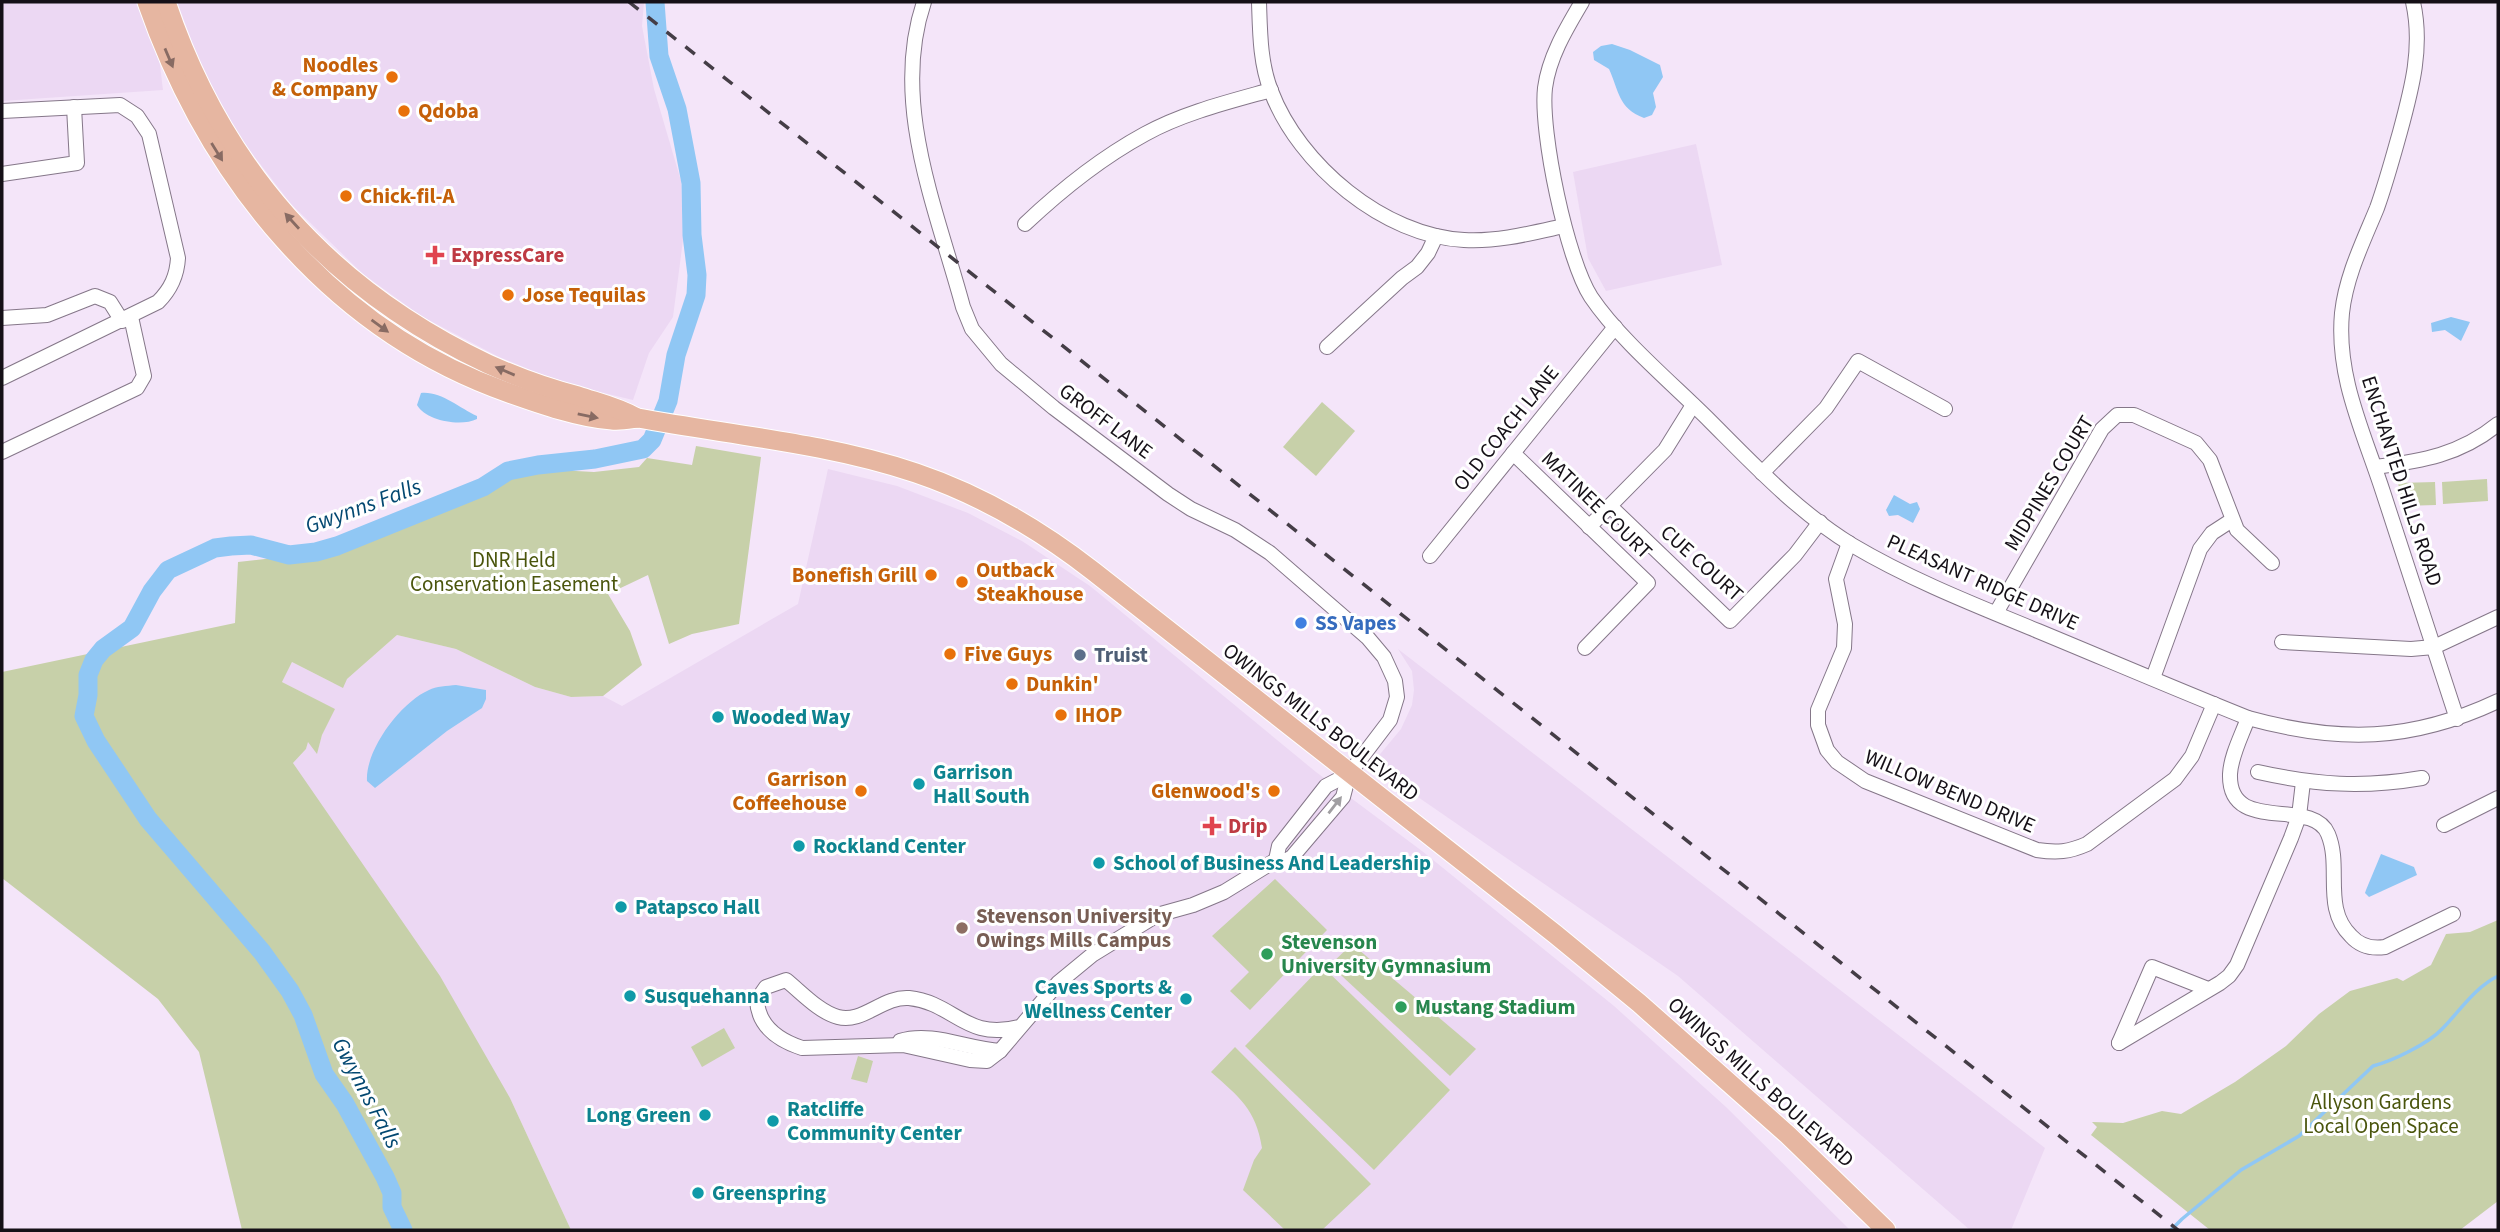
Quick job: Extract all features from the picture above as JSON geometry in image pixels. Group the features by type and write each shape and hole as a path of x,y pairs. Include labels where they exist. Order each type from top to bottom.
{"main road":[{"name":"OWINGS MILLS BOULEVARD","path":"147,2 179,81 206,135 227,168 277,235 338,294 396,337 447,367 524,399 612,420 638,418 876,461 933,479 998,508 1040,532 1639,1003 1788,1135 1886,1230"},
{"name":"OWINGS MILLS BOULEVARD","path":"166,2 213,113 248,167 282,210 340,270 392,310 463,351 526,379 614,406 638,418"}],"street":[{"name":"GROFF LANE","path":"924,2 914,46 914,112 927,183 963,307 972,329 1000,364 1054,408 1168,494 1191,509 1235,530 1270,553 1380,650 1395,681 1396,705 1390,720 1349,774"},
{"path":"1259,2 1262,52 1271,90 1282,115 1295,136 1329,173 1373,209 1403,225 1436,236 1463,240 1487,240 1564,226"},
{"name":"PLEASANT RIDGE DRIVE","path":"1582,2 1562,37 1550,66 1545,87 1544,114 1564,226 1580,275 1589,293 1615,327 1762,473 1820,522 1849,543 1920,581 2214,705 2289,729 2352,736 2415,730 2457,719 2498,701"},
{"name":"ENCHANTED HILLS ROAD","path":"2413,2 2417,28 2415,73 2388,176 2351,273 2342,312 2341,338 2350,400 2375,467 2457,719"},
{"path":"1025,224 1093,168 1147,133 1214,106 1271,90"},
{"path":"2,111 120,105 137,116 149,134 176,247 177,270 168,292 158,302 2,377"},
{"path":"2,174 77,163 74,107"},
{"path":"1326,347 1417,267 1429,253 1436,236"},
{"path":"2,318 47,315 95,296 110,302 126,319 144,376 137,388 2,453"},
{"name":"OLD COACH LANE","path":"1430,556 1615,327"},
{"path":"1762,473 1826,408 1858,360 1945,409"},
{"path":"1589,527 1665,450 1693,405"},
{"name":"MIDPINES COURT","path":"1996,613 2102,429 2117,415 2134,415 2196,443 2210,460 2237,530 2272,563"},
{"path":"2375,467 2425,460 2453,451 2476,440 2498,424"},
{"name":"MATINEE COURT","path":"1513,453 1648,583 1585,648"},
{"name":"CUE COURT","path":"1610,506 1730,621 1795,555 1820,522"},
{"path":"2153,678 2200,549 2212,533 2232,520"},
{"name":"WILLOW BEND DRIVE","path":"1849,543 1836,579 1845,624 1844,648 1822,696 1818,725 1822,739 1832,756 1865,781 2037,850 2056,853 2071,851 2087,844 2175,779 2192,755 2214,705"},
{"path":"2282,642 2411,649 2434,647 2498,617"},
{"path":"2248,718 2230,773 2235,794 2252,810 2299,816 2318,823 2329,835 2336,908 2340,921 2354,939 2375,948 2385,947 2452,914"},
{"path":"2258,772 2303,782 2364,785 2422,778"},
{"path":"1276,860 1279,846 1326,786 1349,774"},
{"path":"1019,1027 1004,1031 976,1028 925,1001 903,998 894,998 854,1016 837,1017 828,1013 786,979 765,986 757,1000 761,1019 767,1027 788,1043 802,1048 885,1045 918,1047 982,1062 993,1058 1058,983 1092,955 1157,915 1224,892 1276,860 1292,857 1342,797 1349,774"},
{"path":"2208,989 2152,967 2119,1043 2197,996 2229,976 2243,953 2283,859 2299,816 2303,782"},
{"path":"2444,825 2498,798"},
{"path":"1295,825 1310,838"}],"shaded area":[{"path":"2,2 141,2 158,49 163,90 2,101"},
{"path":"177,2 644,2 642,26 654,89 681,181 683,240 673,317 649,353 633,400 579,387 497,356 421,316 363,274 291,204 244,143 221,106 197,55"},
{"path":"1696,144 1722,265 1606,291 1588,258 1573,172"},
{"name":"Stevenson University Owings Mills Campus","path":"828,469 897,486 968,513 1022,541 1090,586 1316,772 1422,851 1614,1006 1726,1107 1850,1230 571,1230 510,1098 293,763 306,749 308,741 317,753 334,709 282,682 292,662 333,683 347,679 397,635 456,649 535,687 571,697 603,696 622,706 798,604"},
{"path":"1398,649 2045,1148 2011,1230 1970,1230 1678,976 1415,795 1376,759 1401,729 1412,705 1412,671"}],"green space":[{"path":"1322,402 1355,431 1316,476 1283,447"},
{"name":"DNR Held Conservation Easement","path":"696,446 761,457 739,624 692,634 669,644 648,575 608,594 630,631 642,665 603,696 571,697 535,687 456,649 397,635 347,679 343,688 292,662 282,682 335,709 322,735 317,754 308,742 306,749 293,763 440,976 510,1098 571,1230 242,1230 199,1052 158,999 2,878 2,672 235,623 238,562 300,555 351,543 466,491 503,467 594,472 639,467 647,458 692,465"},
{"path":"2487,479 2488,501 2443,504 2442,482"},
{"path":"2435,482 2436,505 2403,506 2398,483"},
{"name":"Stevenson University Gymnasium","path":"1275,879 1327,930 1250,1010 1230,991 1249,972 1212,936"},
{"name":"Allyson Gardens Local Open Space","path":"2498,920 2498,1201 2460,1230 2210,1230 2091,1135 2097,1127 2092,1122 2123,1123 2162,1111 2181,1114 2235,1082 2286,1046 2319,1014 2350,991 2397,978 2403,981 2431,965 2446,934 2470,932"},
{"name":"Mustang Stadium","path":"1352,944 1476,1049 1450,1076 1330,965"},
{"path":"1322,966 1450,1090 1374,1170 1245,1046"},
{"path":"724,1028 735,1048 702,1067 691,1047"},
{"path":"1235,1047 1371,1184 1322,1230 1285,1230 1243,1190 1254,1160 1262,1148 1259,1135 1245,1105 1211,1072"},
{"path":"858,1056 873,1061 867,1083 851,1079"}],"water":[{"path":"1612,44 1660,65 1663,77 1653,93 1656,107 1652,115 1644,118 1629,109 1621,98 1609,69 1594,60 1593,52 1601,46"},
{"path":"2451,317 2470,322 2461,341 2445,330 2432,332 2431,323"},
{"path":"421,393 443,397 477,416 477,419 453,422 436,419 417,405"},
{"path":"1894,495 1910,504 1917,502 1920,509 1913,523 1898,515 1889,516 1886,510"},
{"path":"456,685 486,690 482,708 447,731 375,788 367,781 368,769 378,742 387,728 418,696 438,687"},
{"path":"2381,854 2414,867 2417,875 2369,897 2365,893"}],"waterway":[{"name":"Gwynns Falls","path":"403,1230 392,1207 392,1193 385,1177 345,1104 324,1074 303,1015 290,991 262,952 148,819 96,741 84,716 88,675 94,660 103,649 132,628 152,591 168,570 215,548 251,545 289,555 316,552 483,487 508,471 595,459 643,449 652,440 668,401 676,355 696,295 697,275 692,235 691,183 677,109 659,56 655,2"},
{"path":"2171,1230 2241,1170 2299,1136 2373,1066 2409,1051 2436,1035 2474,993 2498,976"}],"railway":[{"path":"629,2 2178,1230"}],"place":[{"name":"Noodles & Company","path":"392,77"},
{"name":"Qdoba","path":"404,111"},
{"name":"Chick-fil-A","path":"346,196"},
{"name":"ExpressCare","path":"435,255"},
{"name":"Jose Tequilas","path":"508,295"},
{"name":"Bonefish Grill","path":"931,575"},
{"name":"Outback Steakhouse","path":"962,582"},
{"name":"SS Vapes","path":"1301,623"},
{"name":"Five Guys","path":"950,654"},
{"name":"Truist","path":"1080,655"},
{"name":"Dunkin'","path":"1012,684"},
{"name":"IHOP","path":"1061,715"},
{"name":"Wooded Way","path":"718,717"},
{"name":"Garrison Hall South","path":"919,784"},
{"name":"Garrison Coffeehouse","path":"861,791"},
{"name":"Glenwood's","path":"1274,791"},
{"name":"Drip","path":"1212,826"},
{"name":"Rockland Center","path":"799,846"},
{"name":"School of Business And Leadership","path":"1099,863"},
{"name":"Patapsco Hall","path":"621,907"},
{"name":"Stevenson University Owings Mills Campus","path":"962,928"},
{"name":"Stevenson University Gymnasium","path":"1267,954"},
{"name":"Susquehanna","path":"630,996"},
{"name":"Caves Sports & Wellness Center","path":"1186,999"},
{"name":"Mustang Stadium","path":"1401,1007"},
{"name":"Long Green","path":"705,1115"},
{"name":"Ratcliffe Community Center","path":"773,1121"},
{"name":"Greenspring","path":"698,1193"}]}
